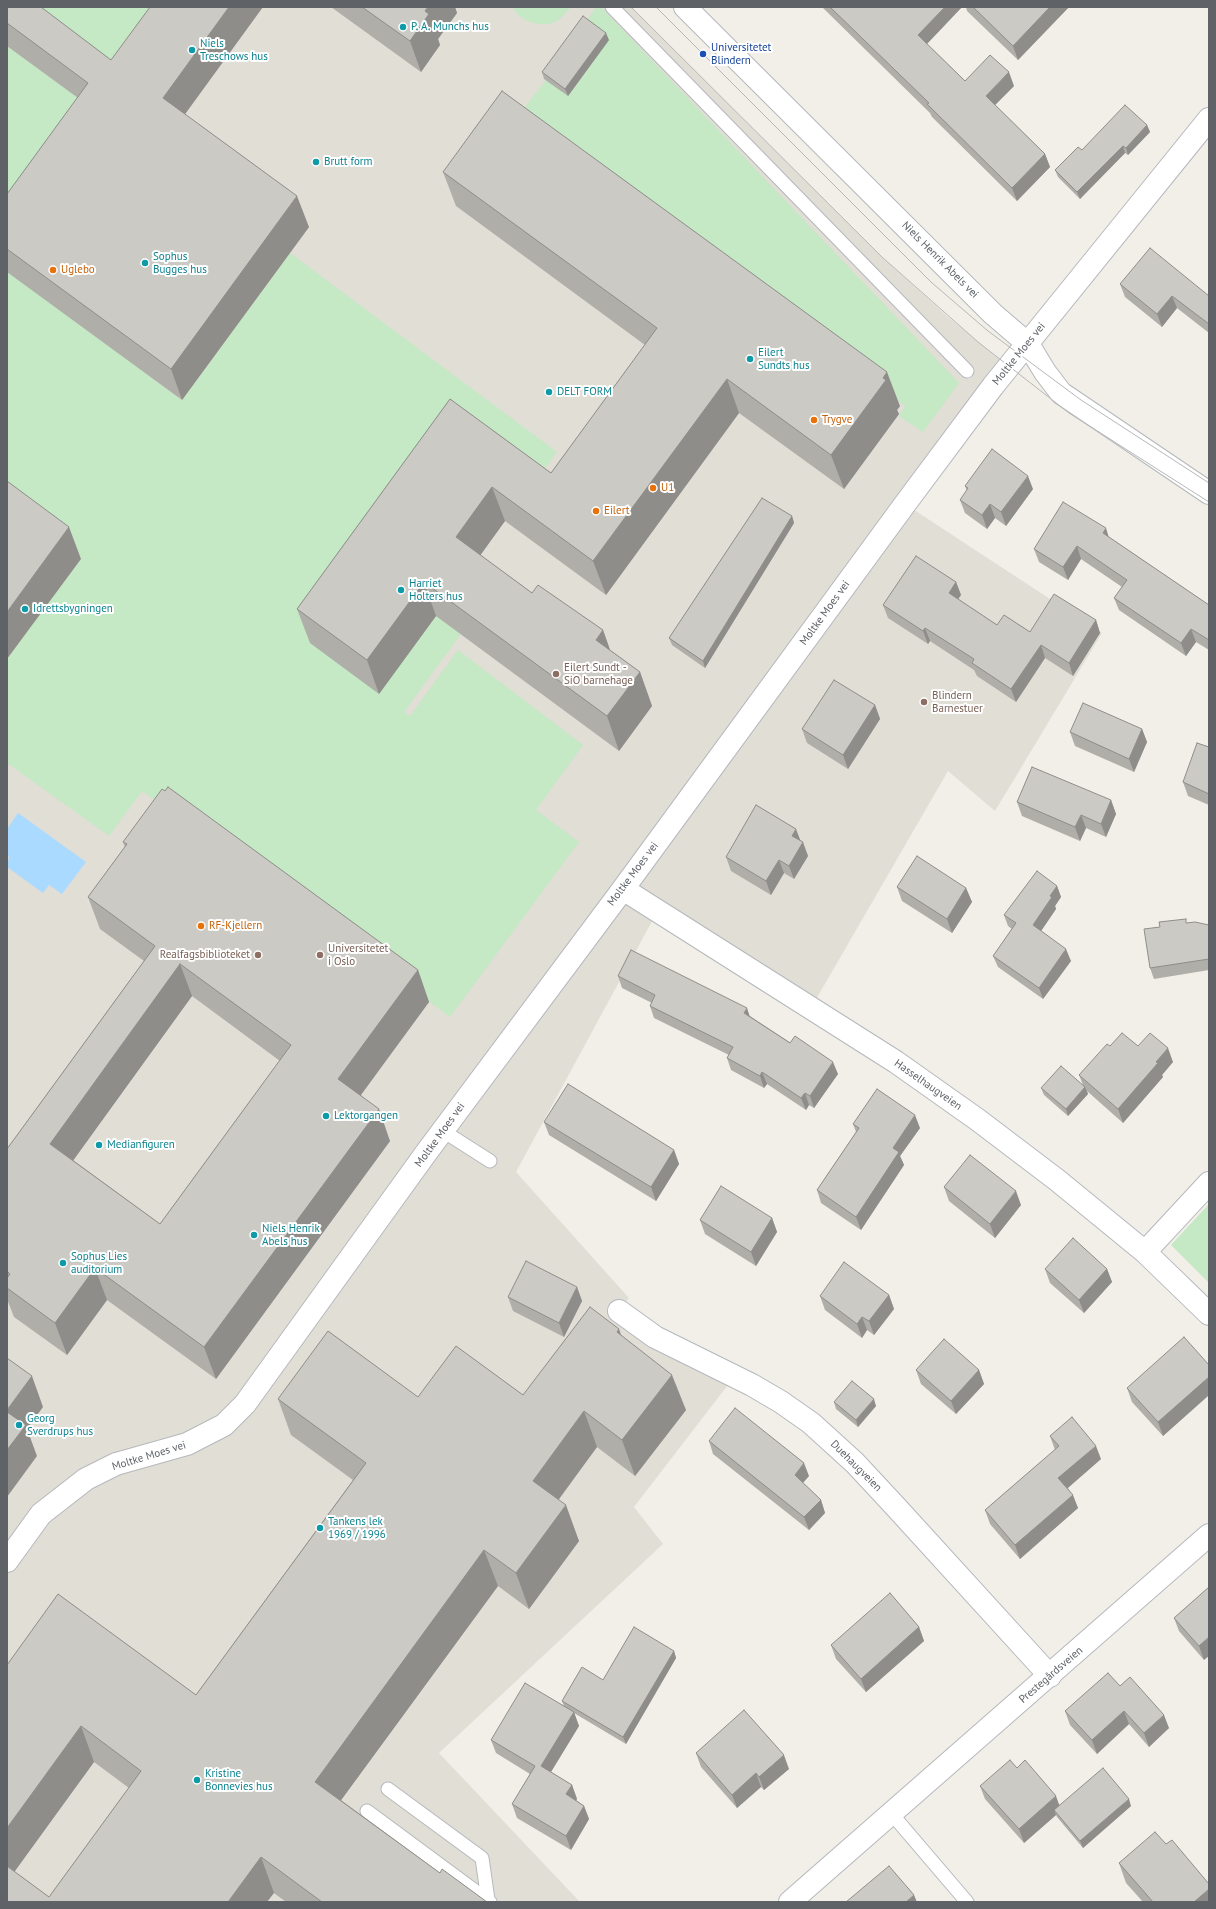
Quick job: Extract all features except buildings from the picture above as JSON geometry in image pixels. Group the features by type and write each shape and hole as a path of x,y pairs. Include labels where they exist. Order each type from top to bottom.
{"street":[{"name":"Niels Henrik Abels vei","path":"685,7 993,314 1028,344 1045,372 1061,393 1209,493"},
{"name":"Moltke Moes vei","path":"7,1561 41,1514 86,1479 116,1464 187,1444 224,1425 245,1404 443,1131 993,386 1209,119"},
{"name":"Hasselhaugveien","path":"623,889 896,1062 978,1120 1057,1180 1145,1252 1209,1314"},
{"path":"1145,1252 1209,1183"},
{"name":"Duehaugveien","path":"619,1310 655,1337 752,1385 781,1402 811,1423 855,1463 1050,1676"},
{"name":"Prestegårdsveien","path":"790,1902 1050,1676 1209,1535"}],"lane":[{"path":"612,7 967,371"},
{"path":"443,1131 490,1161"},
{"path":"388,1789 482,1858 489,1901"},
{"path":"367,1811 489,1901"},
{"path":"891,1813 967,1902"}],"shaded area":[{"name":"Universitetet i Oslo","path":"7,7 631,7 882,257 947,316 1009,367 905,504 1102,633 995,811 948,771 811,1008 657,912 516,1172 629,1298 619,1310 734,1377 634,1507 663,1544 439,1753 580,1902 7,1902"}],"green space":[{"path":"11,7 162,7 108,79"},
{"path":"512,7 571,7 559,20 549,24 538,24 527,21 518,15"},
{"path":"596,7 601,7 959,383 923,432 899,416 905,406 514,121 547,79"},
{"path":"7,46 100,114 7,240"},
{"path":"290,253 557,452 533,484 463,433 468,572 493,590 404,712 410,716 458,650 583,745 536,810 579,842 450,1017 142,791 109,836 7,763 7,659 81,559 7,504 7,271 182,400"},
{"path":"1209,1204 1209,1283 1171,1245"}],"water":[{"path":"18,813 86,862 62,894 49,885 43,893 7,867 9,856 7,855 7,829"}],"tram line":[{"path":"631,7 882,257 978,342 1069,413 1209,502"},
{"path":"656,7 931,282 988,331 1081,400 1209,483"}],"place":[{"name":"P. A. Munchs hus","path":"403,27"},
{"name":"Niels Treschows hus","path":"192,50"},
{"name":"Universitetet Blindern","path":"703,54"},
{"name":"Brutt form","path":"316,162"},
{"name":"Sophus Bugges hus","path":"145,263"},
{"name":"Uglebo","path":"53,270"},
{"name":"Eilert Sundts hus","path":"750,359"},
{"name":"DELT FORM","path":"549,392"},
{"name":"Trygve","path":"814,420"},
{"name":"U1","path":"653,488"},
{"name":"Eilert","path":"596,511"},
{"name":"Harriet Holters hus","path":"401,590"},
{"name":"Idrettsbygningen","path":"25,609"},
{"name":"Eilert Sundt - SiO barnehage","path":"556,674"},
{"name":"Blindern Barnestuer","path":"924,702"},
{"name":"RF-Kjellern","path":"201,926"},
{"name":"Realfagsbiblioteket","path":"258,955"},
{"name":"Universitetet i Oslo","path":"320,955"},
{"name":"Lektorgangen","path":"326,1116"},
{"name":"Medianfiguren","path":"99,1145"},
{"name":"Niels Henrik Abels hus","path":"254,1235"},
{"name":"Sophus Lies auditorium","path":"63,1263"},
{"name":"Georg Sverdrups hus","path":"19,1425"},
{"name":"Tankens lek 1969 / 1996","path":"320,1528"},
{"name":"Kristine Bonnevies hus","path":"197,1780"}]}
